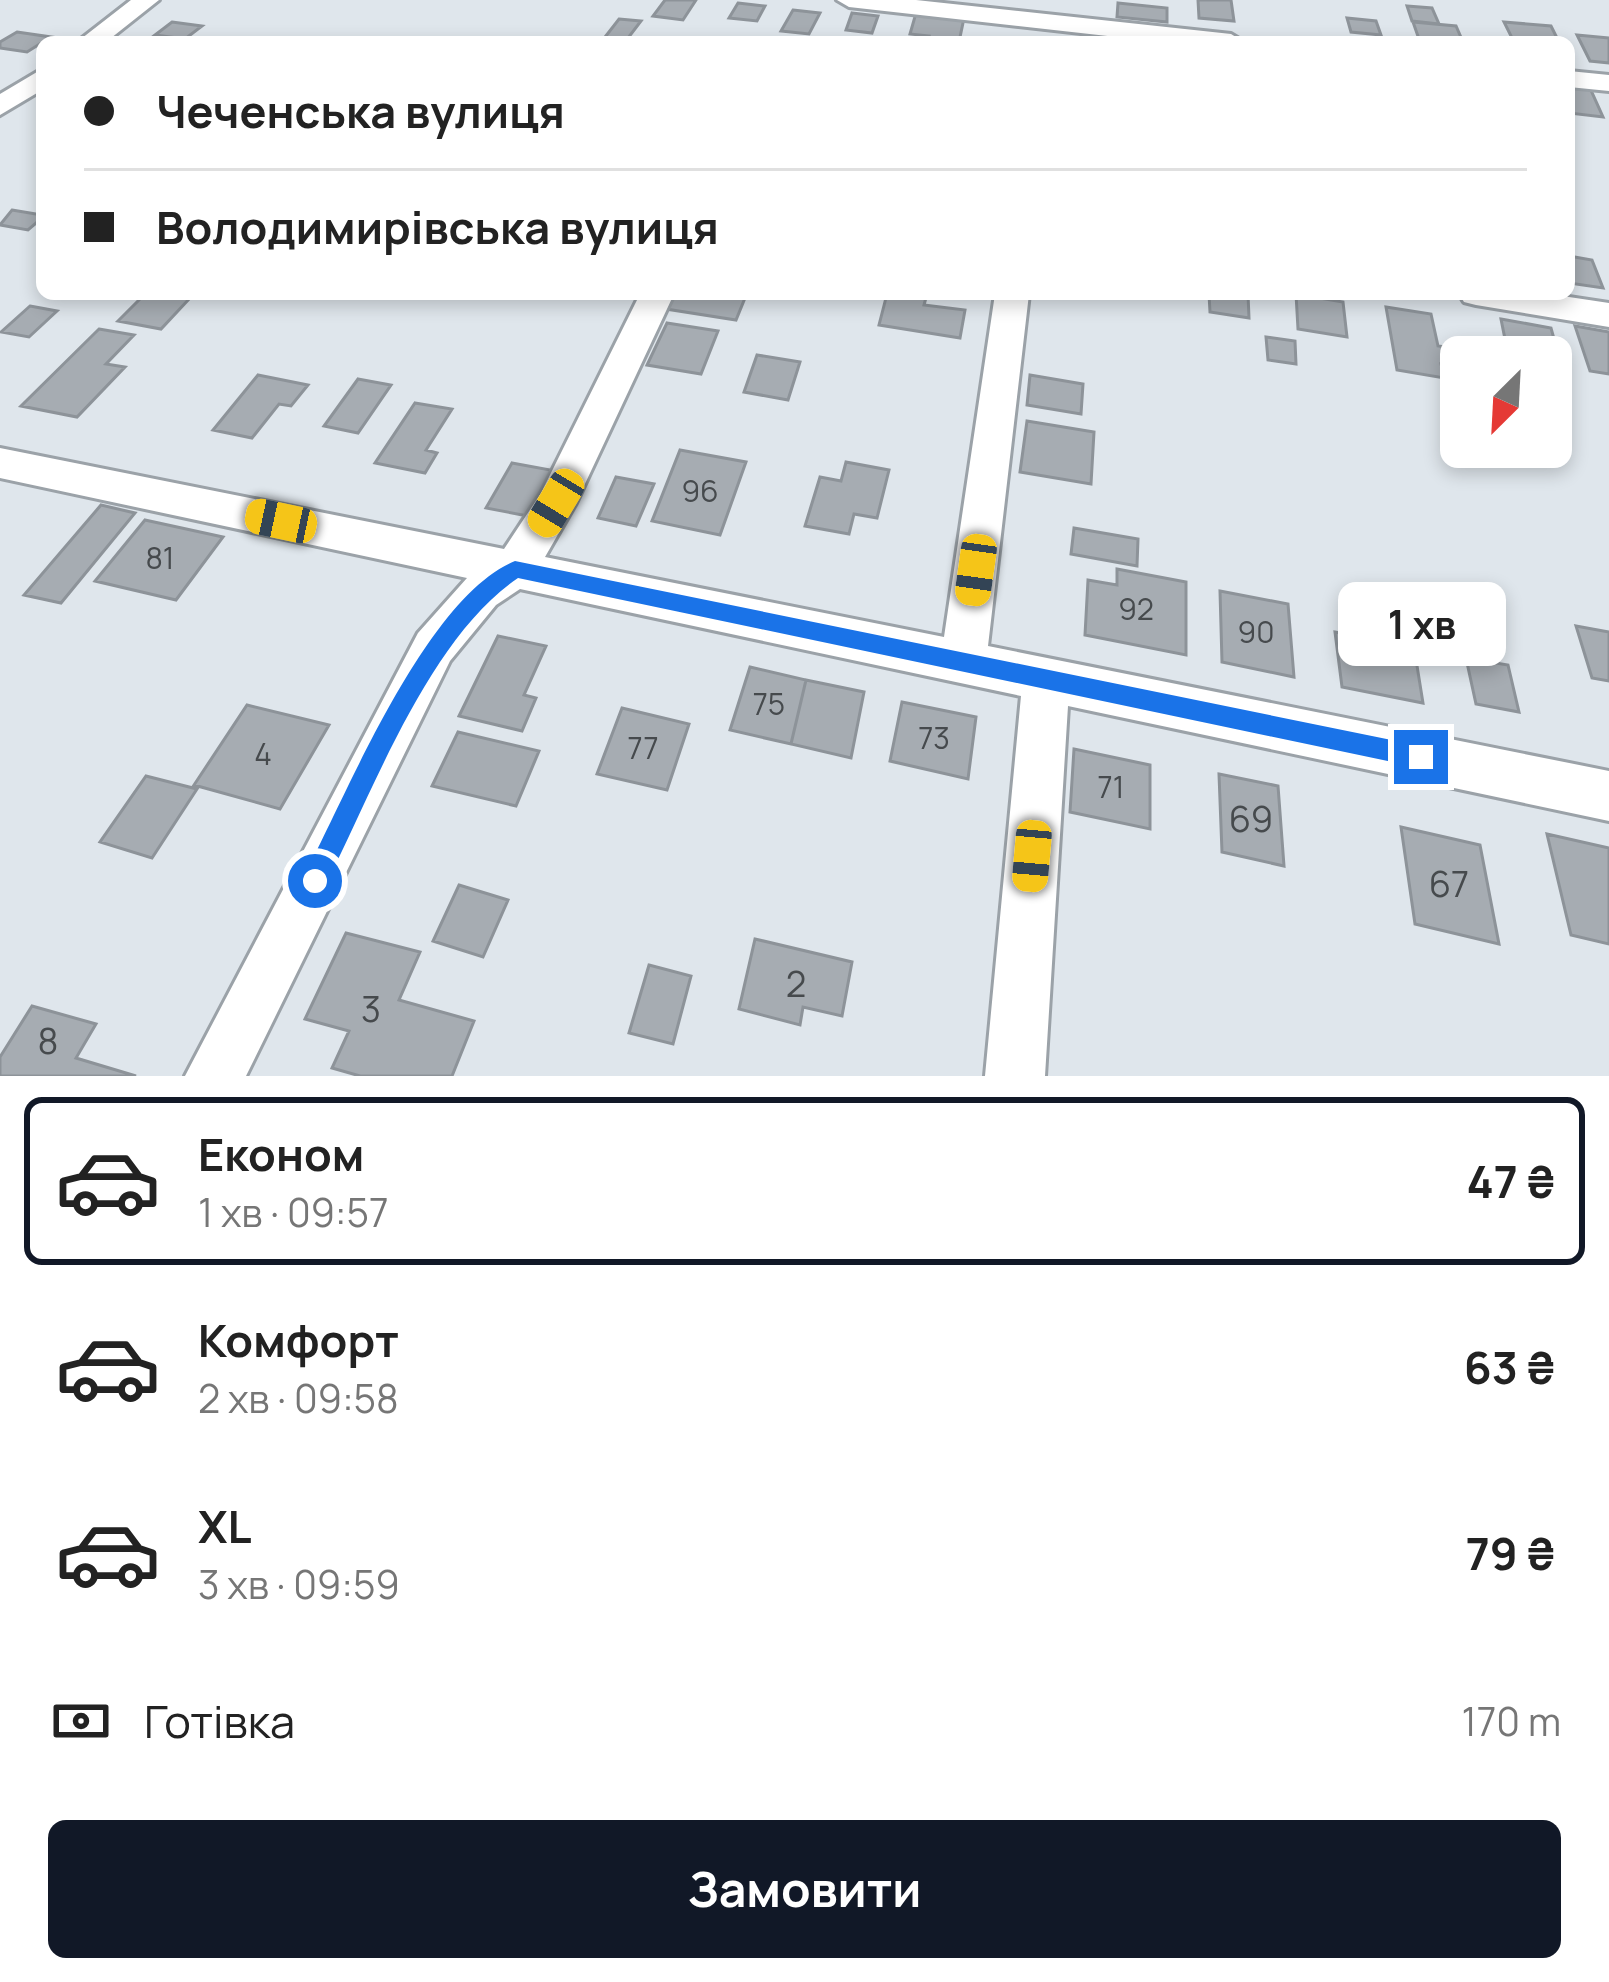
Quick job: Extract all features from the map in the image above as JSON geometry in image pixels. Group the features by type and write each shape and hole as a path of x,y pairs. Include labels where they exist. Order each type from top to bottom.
{"street":[{"path":"98,36 148,0"},
{"path":"849,0 1179,36"},
{"path":"1575,80 1609,83"},
{"path":"2,104 36,81"},
{"path":"2,104 36,101"},
{"path":"215,1076 434,646 481,592 515,569 556,503 654,300"},
{"path":"963,662 1011,300"},
{"path":"1514,300 1609,315"},
{"path":"0,463 1609,796"},
{"path":"1015,1076 1046,679"}],"building":[{"path":"665,0 696,0 683,20 653,16"},
{"path":"1198,0 1231,0 1234,21 1199,18"},
{"path":"738,3 765,6 757,21 729,18"},
{"path":"1118,3 1167,8 1167,22 1117,17"},
{"path":"1407,6 1432,8 1439,24 1412,21"},
{"path":"793,10 820,13 809,34 781,31"},
{"path":"852,13 878,16 872,33 846,30"},
{"path":"916,13 964,18 960,36 910,34"},
{"path":"1347,18 1376,21 1381,35 1351,32"},
{"path":"619,19 641,21 630,36 606,36"},
{"path":"172,22 202,26 189,36 155,35"},
{"path":"1413,22 1456,26 1460,36 1418,36"},
{"path":"1504,22 1551,26 1556,36 1511,36"},
{"path":"17,32 44,36 36,36 36,46 27,52 0,48 0,42"},
{"path":"1577,35 1609,38 1609,63 1590,61"},
{"path":"1575,85 1589,86 1603,117 1575,114"},
{"path":"12,210 36,214 36,223 28,230 0,225"},
{"path":"1575,257 1592,260 1603,288 1575,284"},
{"path":"139,300 188,300 161,329 118,321"},
{"path":"670,300 744,300 736,320 666,309"},
{"path":"885,300 925,300 924,305 965,310 960,338 879,325"},
{"path":"1209,300 1248,300 1249,318 1210,312"},
{"path":"1296,300 1343,302 1347,337 1298,329"},
{"path":"30,306 57,311 29,337 1,332"},
{"path":"1386,307 1431,314 1440,346 1440,377 1397,370"},
{"path":"1501,319 1551,328 1553,336 1504,336"},
{"path":"667,323 718,331 701,374 647,365"},
{"path":"1575,326 1609,332 1609,374 1590,371"},
{"path":"99,329 134,335 106,364 125,367 77,417 21,406"},
{"path":"1266,337 1295,341 1296,364 1268,360"},
{"path":"757,355 800,362 788,400 744,392"},
{"path":"258,375 308,385 291,406 279,404 252,438 213,430"},
{"path":"1030,375 1083,384 1081,414 1027,405"},
{"path":"358,379 391,385 358,433 324,426"},
{"path":"415,403 452,409 426,450 437,453 425,473 375,463"},
{"path":"1027,421 1094,432 1091,484 1020,472"},
{"path":"680,450 746,462 720,535 652,521"},
{"path":"846,462 889,470 877,518 854,514 849,534 805,526 820,477 841,481"},
{"path":"512,463 556,471 533,517 486,508"},
{"path":"616,477 654,484 636,526 598,518"},
{"path":"101,505 135,513 61,603 24,595"},
{"path":"145,520 223,537 176,600 95,581"},
{"path":"1074,528 1138,539 1137,566 1071,554"},
{"path":"1117,569 1186,582 1186,655 1085,635 1088,580 1117,585"},
{"path":"1220,591 1288,604 1294,677 1222,662"},
{"path":"1576,626 1609,632 1609,681 1592,678"},
{"path":"1335,632 1414,647 1423,703 1342,687"},
{"path":"498,636 546,646 524,695 536,698 522,731 459,716"},
{"path":"1466,658 1508,665 1519,712 1476,704"},
{"path":"750,667 806,680 791,744 730,730"},
{"path":"806,680 864,692 851,758 791,744"},
{"path":"902,702 976,717 968,779 890,761"},
{"path":"247,705 329,725 280,809 194,785"},
{"path":"622,708 689,724 667,790 597,774"},
{"path":"458,732 539,751 516,806 432,786"},
{"path":"1074,749 1150,765 1150,829 1070,812"},
{"path":"1219,774 1278,786 1284,866 1222,852"},
{"path":"146,776 197,789 152,858 100,842"},
{"path":"1401,827 1480,845 1499,944 1415,924"},
{"path":"1547,834 1609,848 1609,944 1571,935"},
{"path":"459,885 508,900 483,957 433,941"},
{"path":"346,933 420,952 399,1000 474,1021 452,1076 360,1076 332,1068 349,1031 305,1019"},
{"path":"755,939 852,962 842,1016 803,1007 800,1025 739,1009"},
{"path":"649,965 691,976 673,1044 629,1033"},
{"path":"32,1006 96,1024 76,1058 136,1076 0,1076 0,1057"}],"route":[{"path":"315,881 434,646 481,592 515,569 1421,757"}]}
